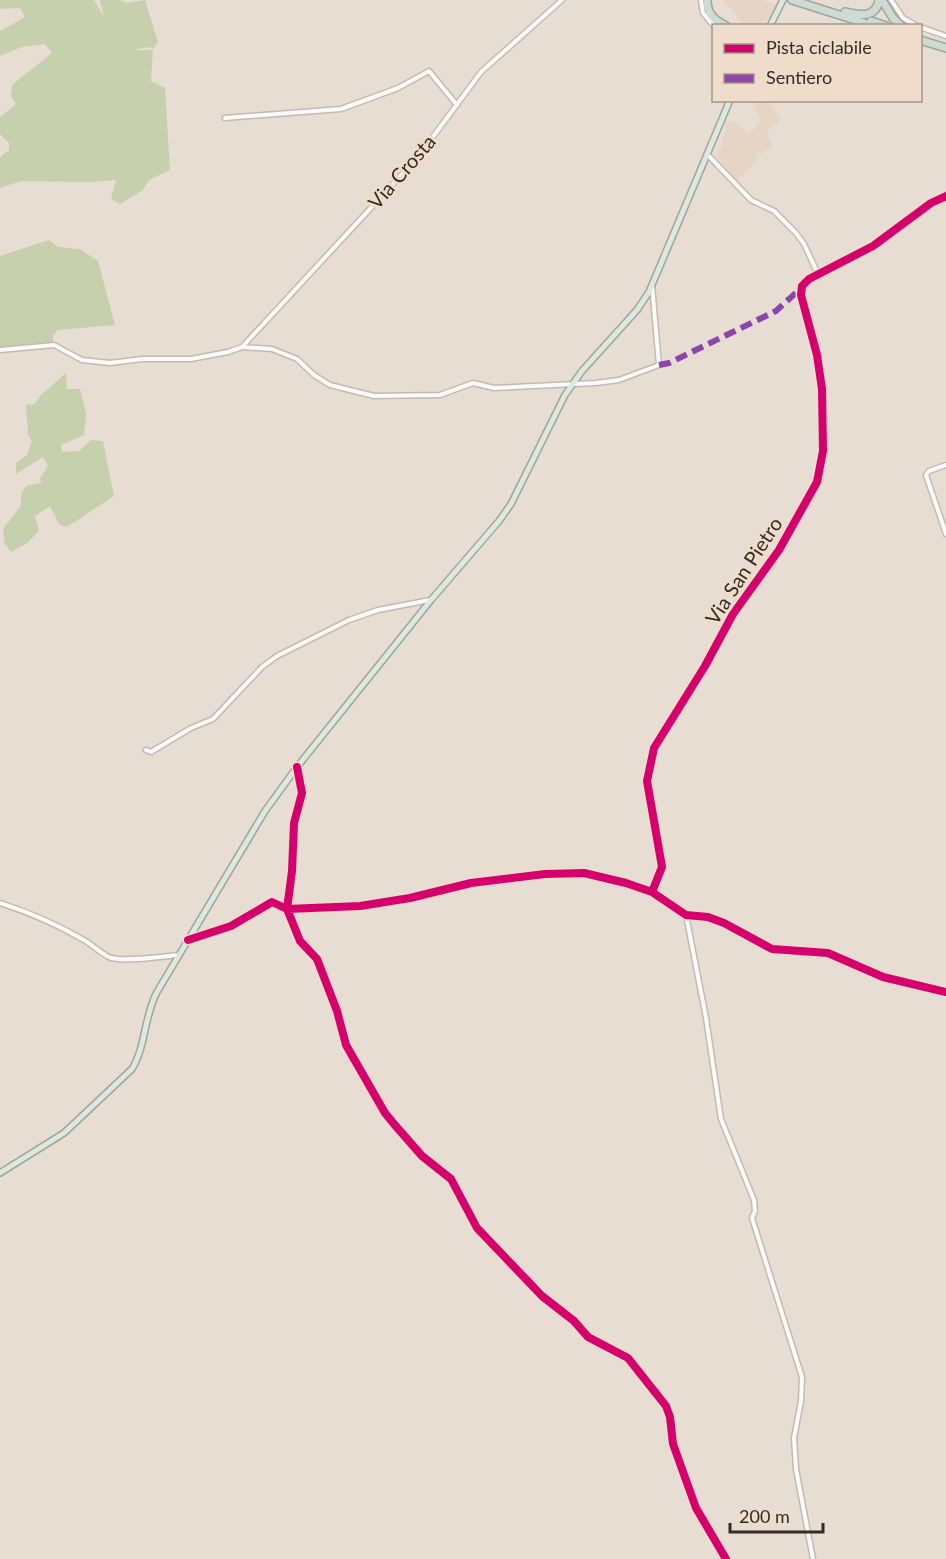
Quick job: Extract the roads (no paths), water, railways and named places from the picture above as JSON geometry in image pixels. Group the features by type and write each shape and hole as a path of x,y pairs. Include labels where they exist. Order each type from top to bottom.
{"highway":[{"path":"707,0 708,12 723,24"},
{"path":"794,0 868,24"},
{"path":"804,0 880,24"},
{"path":"839,11 869,14 880,0"},
{"path":"880,0 899,24"},
{"path":"922,37 946,46"}],"main road":[{"path":"771,24 783,0"},
{"path":"0,1173 72,1126 126,1076 134,1065 151,1004 265,811 297,767 431,600 506,512 565,394 637,310 652,284 729,102"}],"street":[{"name":"Via Crosta","path":"242,347 410,165 481,72 562,0"},
{"path":"701,0 703,13 712,24"},
{"path":"891,0 903,18 915,24"},
{"path":"922,27 946,36"},
{"path":"225,118 341,109 398,88 429,71 458,105"},
{"path":"706,153 751,200 774,211 796,233 804,244 818,274 873,246 931,203 946,196"},
{"name":"Via San Pietro","path":"652,892 662,867 646,781 654,748 705,666 733,614 779,550 818,482 823,451 822,389 817,355 800,290 809,279 818,274"},
{"path":"0,350 54,345 82,360 110,363 142,359 191,359 242,347 272,349 297,359 314,375 330,385 374,396 441,395 473,383 494,388 619,380 659,365 652,284"},
{"path":"946,465 929,471 926,475 946,534"},
{"path":"146,750 151,752 191,728 213,719 253,675 277,656 349,620 378,610 431,600"},
{"path":"297,767 302,793 294,823 292,871 287,909 300,941 317,959 338,1011 346,1045 385,1113 422,1156 451,1179 477,1228 542,1296 574,1320 588,1337 628,1358 666,1406 670,1417 673,1444 696,1508 726,1559"},
{"path":"188,940 231,926 272,902 287,909 360,906 410,898 471,883 544,874 584,873 627,883 652,892 686,915 708,917 724,923 772,949 828,953 883,977 946,992"},
{"path":"0,903 26,911 62,928 98,948 108,957 122,959 179,955"},
{"path":"686,915 706,1018 721,1119 754,1200 755,1212 752,1218 802,1377 801,1401 794,1438 796,1469 813,1559"}]}
